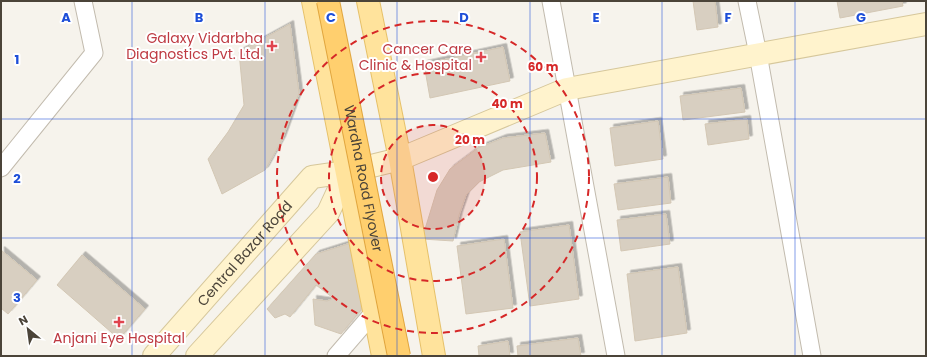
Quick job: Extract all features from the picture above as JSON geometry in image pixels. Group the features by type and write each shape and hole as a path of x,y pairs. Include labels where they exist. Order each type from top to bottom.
{"highway":[{"name":"Wardha Road Flyover","path":"328,1 399,356"},
{"name":"Wardha Road Flyover","path":"343,1 414,356"}],"main road":[{"path":"313,1 383,356"},
{"path":"368,1 400,159 434,356"},
{"name":"Central Bazar Road","path":"154,356 312,177 347,172 400,159 567,89 926,24"},
{"path":"197,356 328,213 347,172"}],"street":[{"path":"1,168 94,53 83,1"},
{"path":"551,1 616,356"},
{"path":"747,1 758,54 812,356"},
{"path":"336,356 374,312"}],"building":[{"path":"693,1 715,1 718,27 697,30"},
{"path":"837,1 902,1 903,6 840,18"},
{"path":"290,24 299,93 282,140 265,170 222,194 208,159 228,132 244,105 239,52"},
{"path":"503,47 510,81 430,98 424,64"},
{"path":"741,88 745,112 683,120 680,96"},
{"path":"747,119 749,139 708,145 705,124"},
{"path":"658,121 663,159 615,166 610,128"},
{"path":"545,133 551,162 503,170 479,182 466,195 459,215 453,241 422,239 437,190 450,169 478,148 503,138"},
{"path":"668,177 671,203 618,210 614,184"},
{"path":"666,214 670,244 621,251 617,220"},
{"path":"569,225 579,299 530,306 520,232"},
{"path":"504,239 513,308 466,314 457,246"},
{"path":"351,243 362,275 361,310 341,334 315,325 313,299 327,301 332,299 332,297 316,285 290,317 285,314 275,318 267,309 316,254"},
{"path":"1,250 37,280 8,314 1,308"},
{"path":"82,255 145,309 119,339 57,285"},
{"path":"678,267 687,333 635,341 627,274"},
{"path":"578,338 581,356 518,356 517,346"},
{"path":"508,341 510,356 479,356 478,346"}],"place":[{"name":"Galaxy Vidarbha Diagnostics Pvt. Ltd.","path":"272,46"},
{"name":"Cancer Care Clinic & Hospital","path":"481,57"},
{"name":"Anjani Eye Hospital","path":"119,322"}]}
